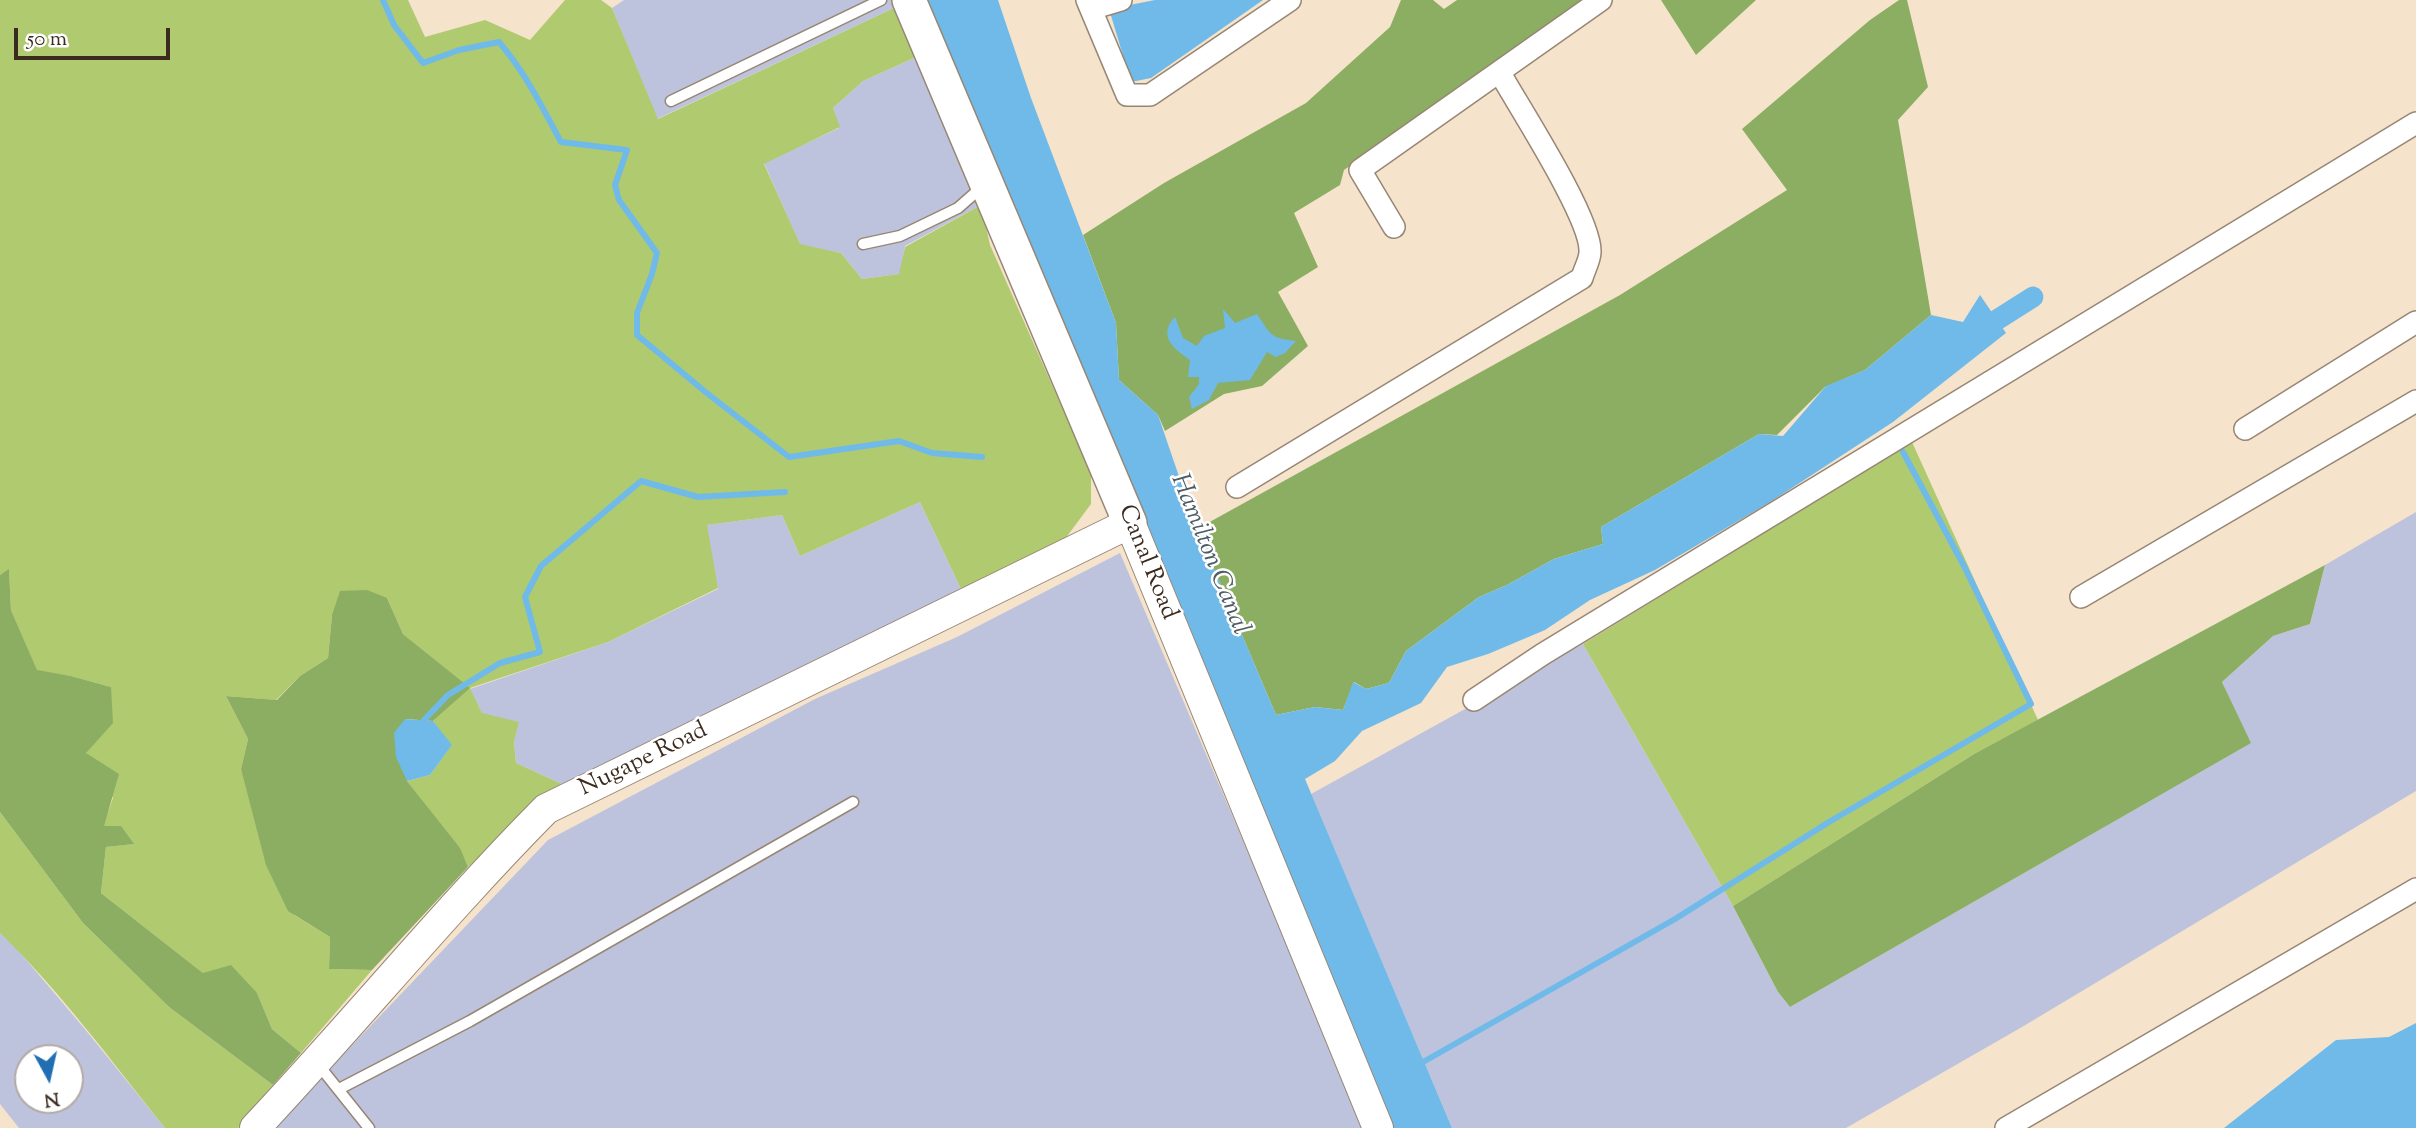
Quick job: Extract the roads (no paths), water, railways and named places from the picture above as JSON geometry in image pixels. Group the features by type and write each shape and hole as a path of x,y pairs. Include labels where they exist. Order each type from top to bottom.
{"main road":[{"name":"Canal Road","path":"909,0 1130,523 1378,1128"},
{"name":"Nugape Road","path":"254,1128 317,1063 488,867 546,809 1130,523"}],"street":[{"path":"1121,0 1089,5 1127,95 1150,95 1290,0"},
{"path":"1394,227 1360,170 1601,0"},
{"path":"1237,487 1582,278 1590,252 1578,211 1500,73"},
{"path":"1474,700 1543,654 2416,123"},
{"path":"2245,429 2416,321"},
{"path":"2081,597 2416,401"},
{"path":"2006,1128 2416,889"}],"lane":[{"path":"671,102 881,0"},
{"path":"863,244 900,236 958,208 985,184"},
{"path":"339,1089 470,1021 853,802"},
{"path":"317,1063 369,1128"}],"water":[{"name":"Hamilton Canal","path":"926,0 998,0 1031,98 1116,323 1119,380 1158,415 1197,529 1276,715 1315,707 1343,710 1353,682 1366,689 1389,683 1406,651 1479,597 1554,559 1603,544 1601,527 1759,434 1783,436 1826,386 1865,370 1931,315 1963,322 1980,295 2006,333 1893,422 1772,501 1655,570 1590,600 1545,630 1488,654 1447,667 1421,703 1362,731 1335,761 1305,779 1452,1128 1389,1128"},
{"path":"1155,0 1263,0 1151,78 1131,82 1109,9"},
{"path":"1223,309 1235,323 1257,314 1272,334 1296,341 1285,353 1276,357 1267,352 1250,380 1218,383 1209,400 1192,409 1189,397 1199,384 1199,377 1188,377 1190,360 1173,347 1168,330 1175,317 1183,338 1197,346 1204,336 1225,328"},
{"path":"405,719 433,721 452,745 430,775 407,781 396,757 394,733"},
{"path":"2416,1023 2416,1128 2224,1128 2336,1040 2389,1037"}],"waterway":[{"path":"383,0 394,25 423,63 459,50 499,42 525,78 561,142 627,150 615,185 619,200 657,253 637,313 637,335 789,457 899,441 932,453 982,457"},
{"path":"1973,335 2033,297"},
{"path":"1416,1066 1675,919 1829,822 2031,704 1964,566 1903,452"},
{"path":"424,720 448,695 500,663 540,652 525,597 541,566 641,481 698,497 785,492"}]}
